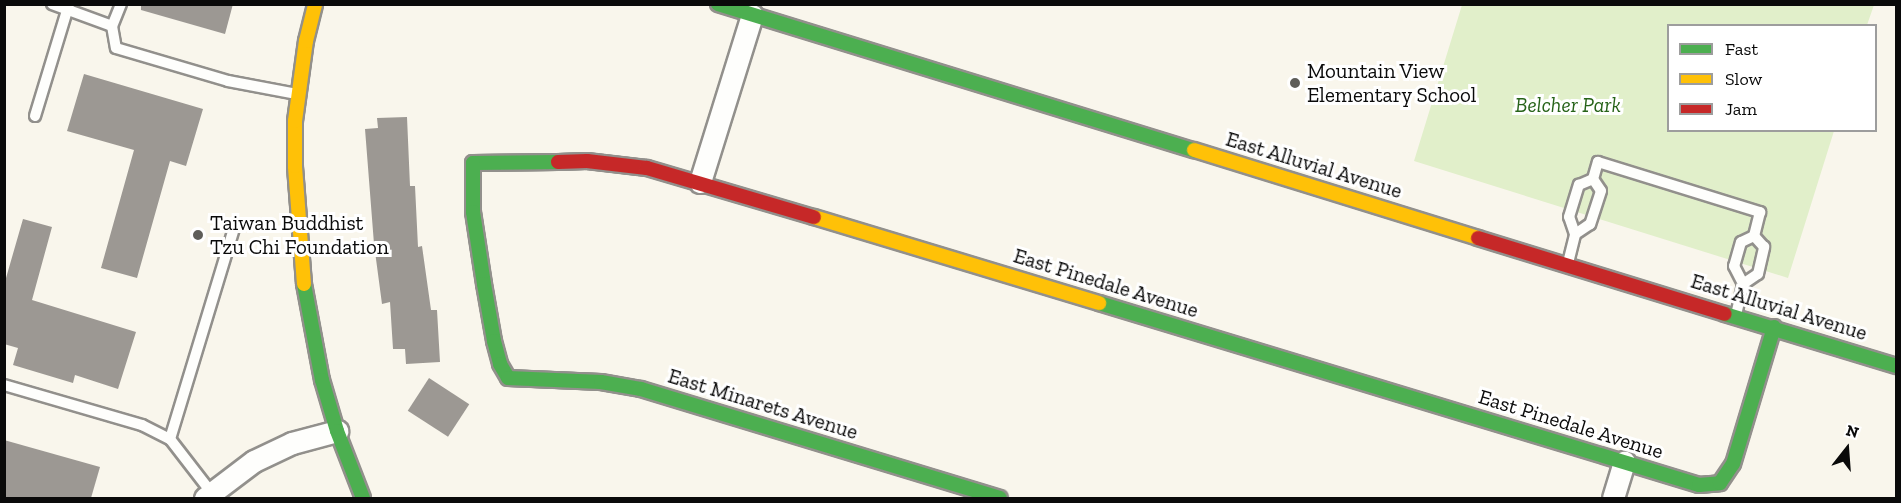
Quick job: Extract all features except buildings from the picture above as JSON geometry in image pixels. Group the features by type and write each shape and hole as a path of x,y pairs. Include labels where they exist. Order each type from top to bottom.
{"street":[{"path":"315,4 298,94 295,166 303,280 317,358 337,431 363,498"},
{"name":"East Alluvial Avenue","path":"718,4 1896,366"},
{"path":"700,182 752,15"},
{"name":"East Pinedale Avenue","path":"508,378 498,356 484,284 473,212 473,163 587,161 646,168 700,182 1699,485 1720,483 1733,464 1774,327"},
{"name":"East Minarets Avenue","path":"508,378 601,382 641,389 1000,498"},
{"path":"208,495 254,461 292,443 337,431"},
{"path":"1613,498 1624,462"}],"lane":[{"path":"52,4 68,7 112,26"},
{"path":"121,4 112,26 116,48 228,81 298,94"},
{"path":"35,116 68,7"},
{"path":"1568,264 1575,234 1569,218 1579,185 1593,178 1598,162 1760,212 1754,236"},
{"path":"1575,234 1590,224 1601,191 1593,178"},
{"path":"170,438 234,229"},
{"path":"1743,284 1758,274 1764,247 1754,236"},
{"path":"1736,315 1743,284 1734,267 1741,242 1754,236"},
{"path":"4,385 142,425 170,438 208,495"}],"green space":[{"name":"Belcher Park","path":"1462,5 1874,5 1867,24 1667,24 1667,132 1834,132 1788,278 1414,161"}],"traffic: fast":[{"path":"718,4 1194,150"},
{"path":"558,162 473,163 473,212 484,284 494,341 500,364 508,378 601,382 641,389 1000,498"},
{"path":"304,284 322,380 337,431 363,498"},
{"path":"1099,303 1699,485 1720,483 1733,464 1774,327"},
{"path":"1725,314 1896,366"}],"traffic: slow":[{"path":"304,284 295,166 295,121 306,41 315,4"},
{"path":"1194,150 1478,238"},
{"path":"814,217 1099,303"}],"traffic: jam":[{"path":"558,162 587,161 647,168 814,217"},
{"path":"1478,238 1725,314"}],"place":[{"name":"Mountain View Elementary School","path":"1295,83"},
{"name":"Taiwan Buddhist Tzu Chi Foundation","path":"198,235"}]}
